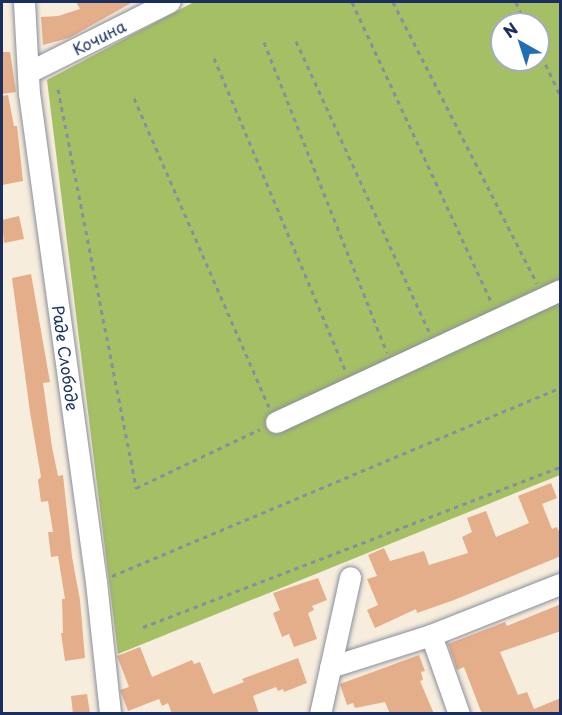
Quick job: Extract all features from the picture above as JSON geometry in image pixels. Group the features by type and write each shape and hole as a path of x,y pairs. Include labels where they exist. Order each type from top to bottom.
{"street":[{"name":"Раде Слободе","path":"24,2 29,93 96,582 110,714"},
{"name":"Кочина","path":"29,72 169,2"},
{"path":"276,422 552,294"},
{"path":"321,714 350,576"},
{"path":"330,667 431,635 561,584"},
{"path":"431,635 459,714"}],"path":[{"path":"351,2 498,319"},
{"path":"393,2 552,294"},
{"path":"296,41 437,347"},
{"path":"264,42 392,368"},
{"path":"214,58 352,386"},
{"path":"550,72 561,95"},
{"path":"58,89 136,488 276,422 134,98"},
{"path":"96,582 561,388"},
{"path":"143,627 561,466"}],"green space":[{"path":"194,2 560,2 560,475 118,654 47,80"}],"building":[{"path":"76,2 133,2 69,38 43,45 41,17 58,16 80,9"},
{"path":"2,52 10,52 16,92 2,94"},
{"path":"8,95 14,126 17,126 23,181 2,185 2,96"},
{"path":"19,216 24,239 4,243 2,220"},
{"path":"31,274 50,382 43,383 52,447 58,476 63,475 72,557 80,600 85,658 65,661 61,633 63,633 62,599 65,599 58,556 51,557 48,532 53,532 48,501 41,502 38,480 41,477 12,278"},
{"path":"551,483 557,498 542,504 552,529 557,527 561,536 561,556 454,600 417,613 416,609 375,628 367,610 378,605 367,579 377,576 368,555 384,548 390,561 424,551 429,565 468,553 462,537 472,532 467,518 486,511 496,537 529,523 518,496"},
{"path":"318,578 327,600 312,606 314,610 308,613 317,639 294,647 289,634 282,637 273,613 280,610 273,593"},
{"path":"561,604 561,631 500,652 518,695 527,692 534,709 561,698 561,714 482,714 464,667 457,670 448,644 505,622 507,626"},
{"path":"140,647 152,677 192,660 194,664 200,662 213,694 244,682 242,679 298,658 307,683 284,692 283,689 278,691 276,687 253,696 259,714 172,714 168,703 162,706 159,699 128,711 120,690 129,687 117,656"},
{"path":"419,655 425,671 421,672 423,680 420,681 434,714 390,714 385,702 355,708 353,703 347,705 340,684"},
{"path":"87,694 90,714 73,714 71,696"}]}
